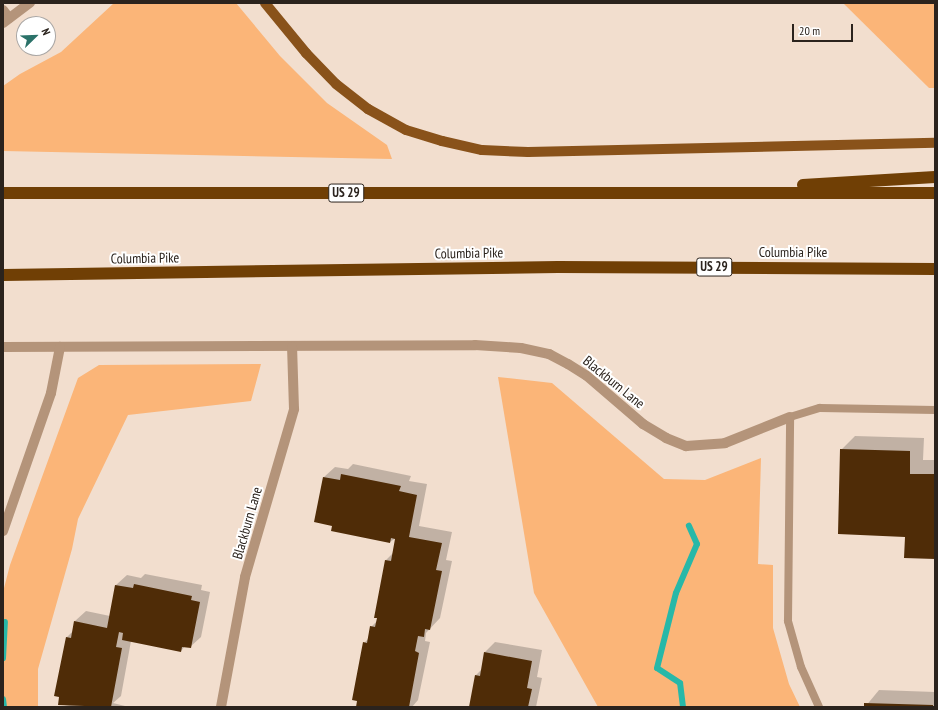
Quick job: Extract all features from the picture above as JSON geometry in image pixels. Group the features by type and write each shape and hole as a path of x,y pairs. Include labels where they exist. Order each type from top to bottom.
{"highway":[{"path":"688,193 935,177"},
{"name":"US 29","path":"3,193 935,193"},
{"name":"Columbia Pike","path":"3,275 551,267 935,269"}],"main road":[{"path":"265,3 306,53 331,79 368,109 406,130 442,141 482,150 536,152 935,143"}],"street":[{"path":"3,10 6,21 30,3"},
{"name":"Blackburn Lane","path":"3,348 474,345 521,348 549,354 587,376 642,424 666,438 686,446 725,443 790,417"},
{"path":"3,530 51,393 60,347"},
{"name":"Blackburn Lane","path":"221,707 245,577 294,408 292,347"}],"lane":[{"path":"819,707 798,661 788,621 790,417 820,408 935,410"}],"shaded area":[{"path":"114,3 236,3 280,56 327,103 387,145 392,159 3,151 3,86 20,74 61,52"},
{"path":"843,3 935,3 935,88 929,88"},
{"path":"261,364 251,401 128,415 78,519 72,549 38,669 38,707 3,707 3,592 10,565 78,378 99,365"},
{"path":"498,377 552,383 664,479 705,480 761,458 758,564 773,565 773,628 789,684 800,707 598,707 534,593"}],"building":[{"path":"840,449 910,451 910,474 935,474 935,559 904,558 905,537 838,534"},
{"path":"341,474 401,486 399,491 417,495 409,537 442,543 436,570 442,571 430,630 425,629 424,637 418,636 415,651 419,653 409,707 356,707 357,701 352,700 363,642 367,643 370,626 375,627 377,618 374,618 385,560 391,561 395,539 391,538 390,543 331,531 332,526 314,522 323,477 340,480"},
{"path":"134,584 192,596 191,600 200,602 191,648 182,647 181,652 122,640 123,633 119,632 116,647 122,648 111,707 58,705 59,697 54,696 66,637 71,638 74,621 107,628 115,585 133,588"},
{"path":"484,652 532,661 527,688 532,689 528,707 469,707 475,675 480,676"},
{"path":"864,703 933,705 933,707 864,707"}],"waterway":[{"path":"683,707 680,683 657,668 676,593 697,544 689,526"},
{"path":"3,658 5,622"},
{"path":"3,699 4,707"}]}
